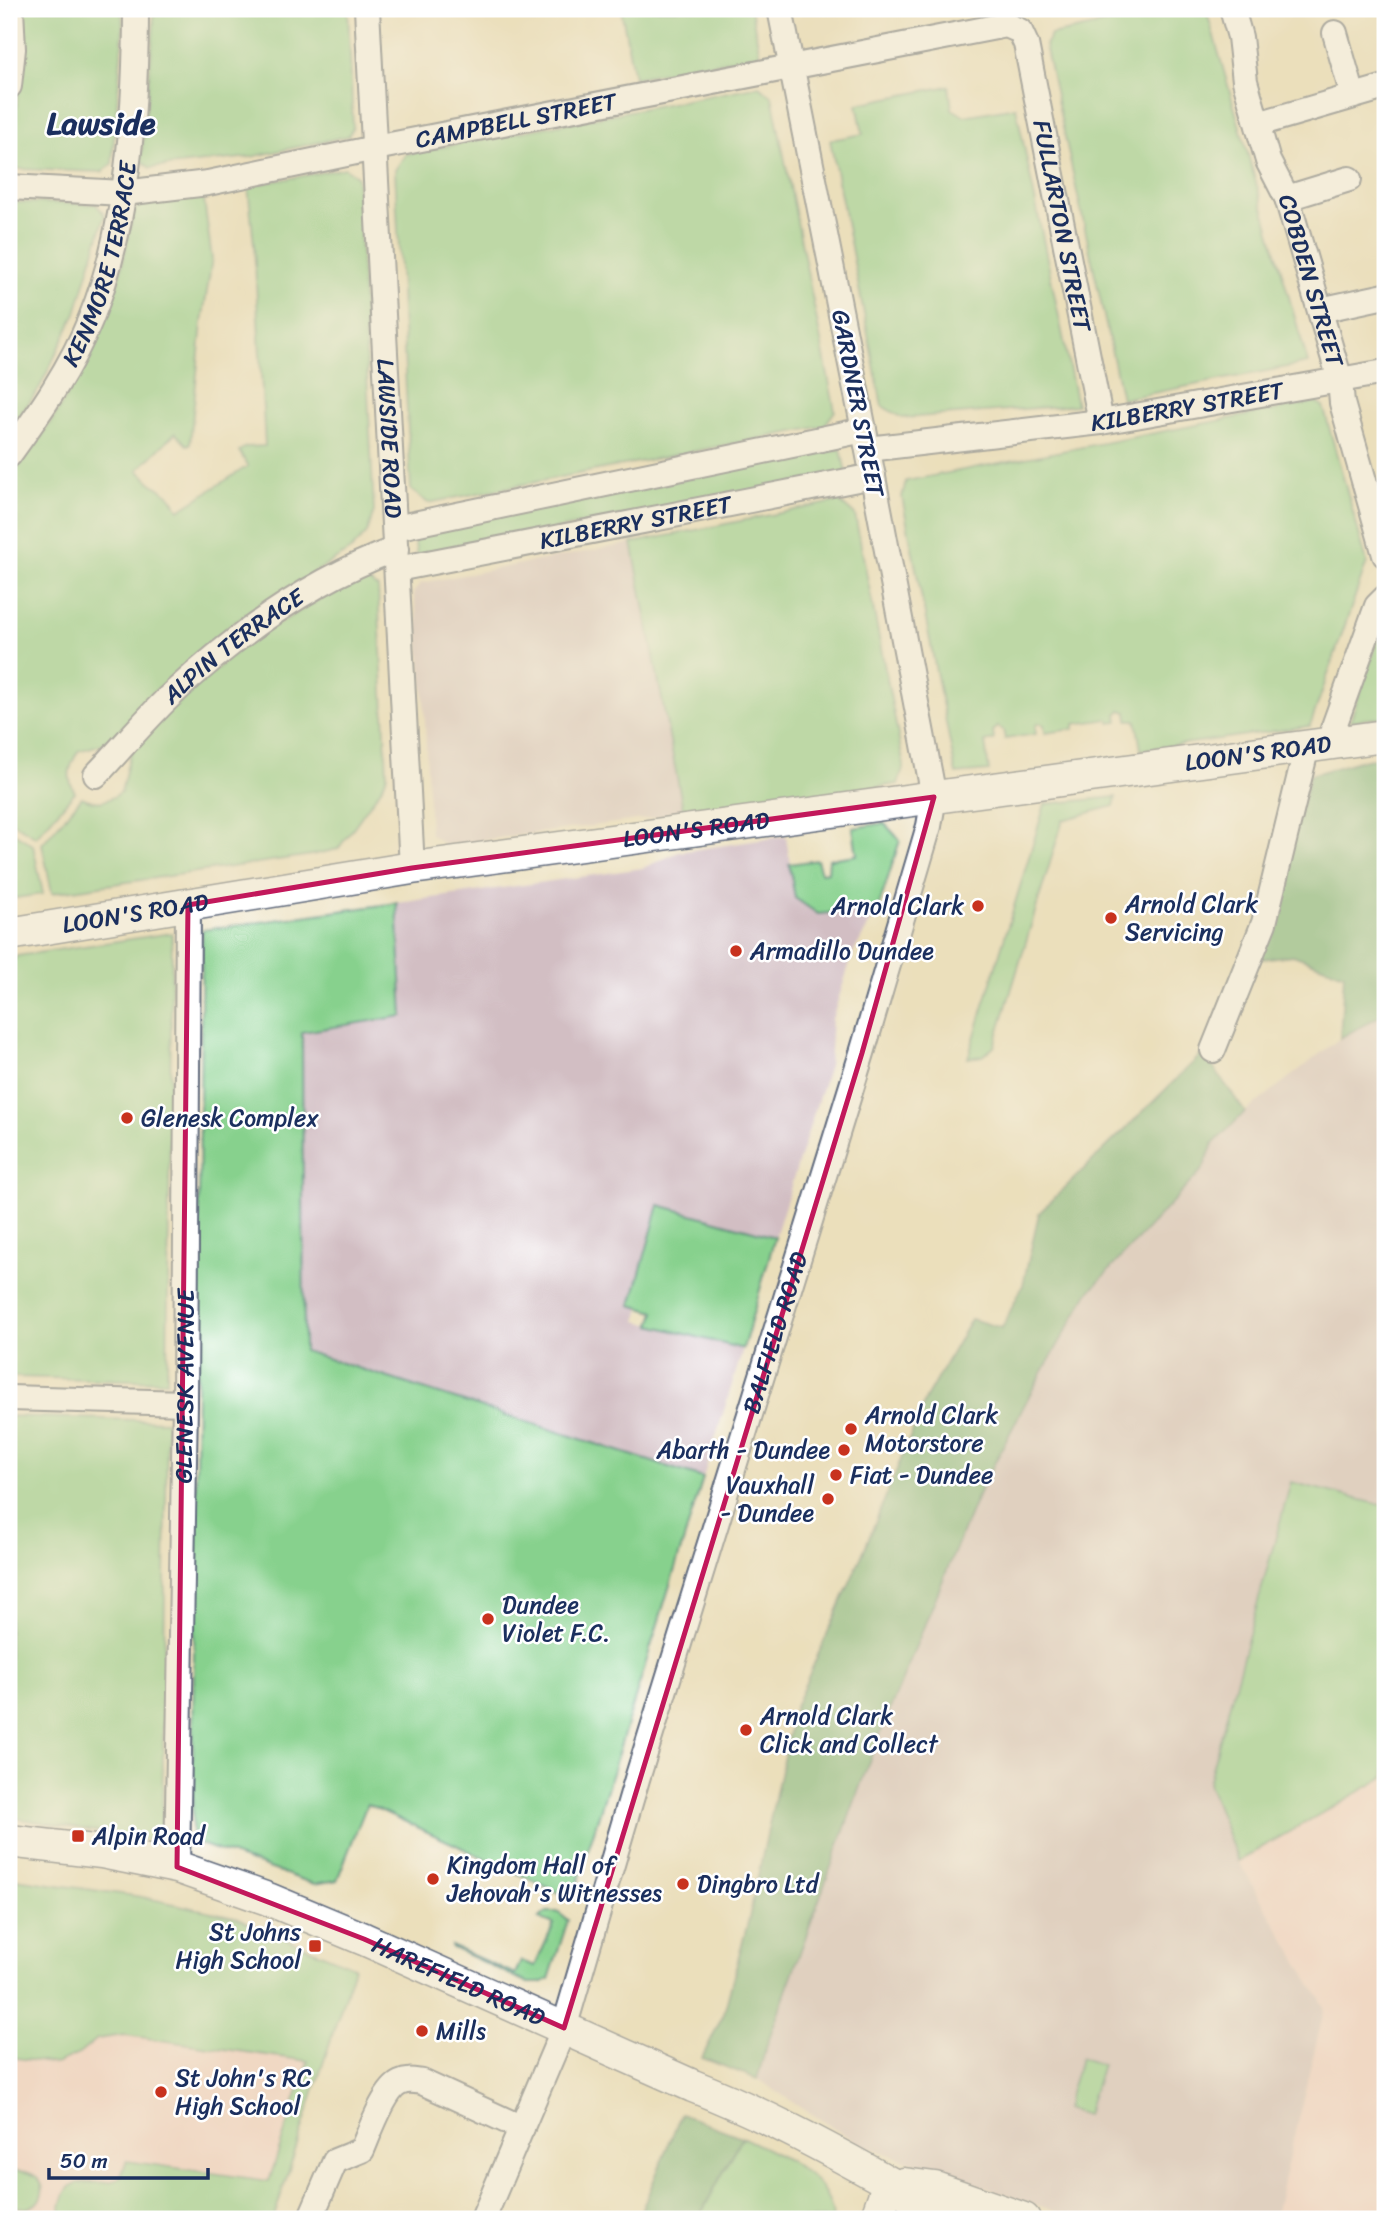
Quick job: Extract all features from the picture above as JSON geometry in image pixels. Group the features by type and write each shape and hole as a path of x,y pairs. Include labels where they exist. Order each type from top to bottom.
{"street":[{"path":"9,86 13,49 11,9"},
{"name":"KENMORE TERRACE","path":"9,455 64,373 91,318 107,270 124,193 136,62 136,9"},
{"name":"LAWSIDE ROAD","path":"367,9 412,868"},
{"name":"GARDNER STREET","path":"780,9 934,797"},
{"name":"COBDEN STREET","path":"1232,9 1240,37 1245,81 1268,161 1287,198 1340,380 1342,402 1385,555"},
{"name":"CAMPBELL STREET","path":"9,187 124,193 208,183 1006,25 1020,31"},
{"name":"FULLARTON STREET","path":"1020,31 1026,44 1101,422"},
{"path":"1335,33 1353,96"},
{"path":"1258,124 1385,87"},
{"path":"1287,198 1349,179"},
{"path":"1320,310 1385,296"},
{"name":"KILBERRY STREET","path":"396,549 866,440 1101,422 1385,372"},
{"name":"KILBERRY STREET","path":"396,549 873,476"},
{"name":"ALPIN TERRACE","path":"96,775 168,698 246,631 324,582 361,562 396,549"},
{"path":"1213,1050 1264,923 1321,744 1333,729 1377,606 1385,598"},
{"name":"LOON'S ROAD","path":"9,934 412,868 1385,736"},
{"name":"BALFIELD ROAD","path":"483,2219 564,2028 637,1779 866,1040 929,826 934,797"},
{"name":"GLENESK AVENUE","path":"177,1867 185,1403 188,905"},
{"path":"9,1398 185,1403"},
{"name":"HAREFIELD ROAD","path":"9,1841 102,1852 177,1867 268,1899 736,2102 889,2183 940,2214 954,2219"},
{"path":"310,2219 335,2161 362,2150 388,2094 400,2083 410,2080 422,2082 522,2128"},
{"path":"876,2219 889,2183"},
{"name":"HAREFIELD ROAD","path":"889,2183 935,2188 1024,2219"}],"highlighted area":[{"path":"934,797 862,1053 564,2028 364,1939 177,1867 188,905 412,868"}],"shaded area":[{"path":"632,543 684,814 445,845 430,834 424,701 413,593 421,583"},
{"path":"786,836 795,898 819,914 878,909 853,953 832,1019 829,1065 775,1237 659,1205 631,1306 641,1308 637,1321 743,1349 703,1478 304,1351 302,1032 403,1016 397,903 643,868 679,852"},
{"path":"1385,1013 1385,1506 1291,1483 1208,1783 1238,1861 1325,2007 1274,2219 1078,2219 859,2144 757,2079 767,2044 871,1756 976,1499 1030,1394 1088,1293 1203,1169 1213,1144 1245,1112 1340,1038"},
{"path":"1385,1777 1385,2219 1274,2219 1325,2007 1238,1861"},
{"name":"St John's RC High School","path":"9,1878 142,1897 235,1917 354,1967 273,2219 9,2219"}],"green space":[{"path":"19,9 122,9 123,31 112,164 102,172 18,169 11,161 22,52"},
{"path":"153,9 348,9 353,128 348,136 251,157 150,168 141,160 154,24"},
{"path":"621,9 751,9 760,55 634,78"},
{"path":"1176,9 1206,9 1308,363 1122,399 1045,45 1051,35"},
{"path":"759,86 772,96 835,411 824,426 428,503 411,490 395,170 406,154"},
{"path":"949,86 952,109 964,116 1016,107 1077,405 903,418 882,406 830,140 863,134 857,104"},
{"path":"345,168 357,176 374,511 367,533 352,549 232,624 154,692 110,742 78,751 70,771 70,781 75,792 36,837 9,820 9,478 54,418 101,329 121,271 134,211 142,202 196,194 204,200 212,259 202,323 190,444 187,445 175,433 138,470 169,495 179,510 248,466 239,451 246,447 265,446 254,245 248,186"},
{"path":"9,202 96,204 105,215 76,313 39,389 9,430"},
{"path":"1316,402 1323,406 1367,562 1310,726 1141,750 1136,720 1128,720 1127,712 1121,710 1117,714 1118,722 1110,723 1109,719 1074,724 1074,729 1045,733 1044,725 1039,723 1035,726 1036,734 1005,739 1003,730 998,727 993,731 994,740 985,742 989,771 956,774 902,497 906,481"},
{"path":"841,449 846,473 417,556 413,532"},
{"path":"839,501 855,515 904,766 898,784 684,814 632,543"},
{"path":"360,575 378,588 387,775 383,786 338,849 52,893 42,844 82,797 102,801 121,792 130,754 169,711 245,644"},
{"path":"1385,638 1385,717 1350,721 1377,642"},
{"path":"1385,757 1385,1013 1340,1038 1344,974 1293,955 1260,959 1310,775 1359,761"},
{"path":"1116,797 1114,806 1063,820 994,1047 983,1056 968,1058 1045,804"},
{"path":"884,823 900,840 878,909 818,914 795,898 789,864 817,860 821,873 828,872 829,859 857,855 853,828"},
{"path":"9,830 33,845 43,894 9,899"},
{"path":"397,903 403,1016 302,1032 304,1351 703,1478 573,1899 367,1804 337,1880 314,1884 192,1841 202,930"},
{"path":"172,933 167,1381 9,1377 9,965 17,956"},
{"path":"1203,1053 1245,1112 1213,1144 1203,1169 1088,1293 1030,1394 976,1499 871,1756 767,2044 757,2079 702,2058 724,2013 749,1918 794,1709 862,1555 926,1398 971,1319 1002,1328 1023,1285 1039,1213"},
{"path":"659,1205 775,1237 743,1349 651,1325 655,1312 631,1305"},
{"path":"9,1416 167,1421 162,1834 153,1841 9,1817"},
{"path":"1291,1482 1385,1506 1385,1777 1238,1861 1208,1783"},
{"name":"St John's RC High School","path":"9,1878 142,1897 235,1917 354,1967 274,2217 278,2219 59,2219 66,2191 72,2185 119,2179 127,2161 269,2181 308,2061 125,2035 97,2039 79,2054 56,2064 9,2057"},
{"path":"547,1912 557,1912 568,1920 549,1979 541,1983 528,1983 451,1947 515,1974 521,1961 535,1966 554,1924 539,1918"},
{"path":"1081,2058 1102,2065 1086,2115 1065,2108"},
{"path":"681,2114 742,2137 698,2219 638,2219"},
{"path":"742,2137 785,2159 812,2178 830,2203 833,2219 698,2219"},
{"path":"9,2170 27,2172 37,2177 42,2191 36,2204 26,2208 9,2205"}],"place":[{"name":"Arnold Clark","path":"978,906"},
{"name":"Arnold Clark Servicing","path":"1111,918"},
{"name":"Armadillo Dundee","path":"736,951"},
{"name":"Glenesk Complex","path":"127,1118"},
{"name":"Arnold Clark Motorstore","path":"851,1429"},
{"name":"Abarth - Dundee","path":"844,1450"},
{"name":"Fiat - Dundee","path":"836,1475"},
{"name":"Vauxhall - Dundee","path":"828,1499"},
{"name":"Dundee Violet F.C.","path":"488,1619"},
{"name":"Arnold Clark Click and Collect","path":"746,1730"},
{"name":"Alpin Road","path":"78,1836"},
{"name":"Kingdom Hall of Jehovah's Witnesses","path":"433,1879"},
{"name":"Dingbro Ltd","path":"683,1884"},
{"name":"St Johns High School","path":"315,1946"},
{"name":"Mills","path":"422,2031"},
{"name":"St John's RC High School","path":"161,2092"}],"district":[{"name":"Lawside","path":"101,123"}]}
